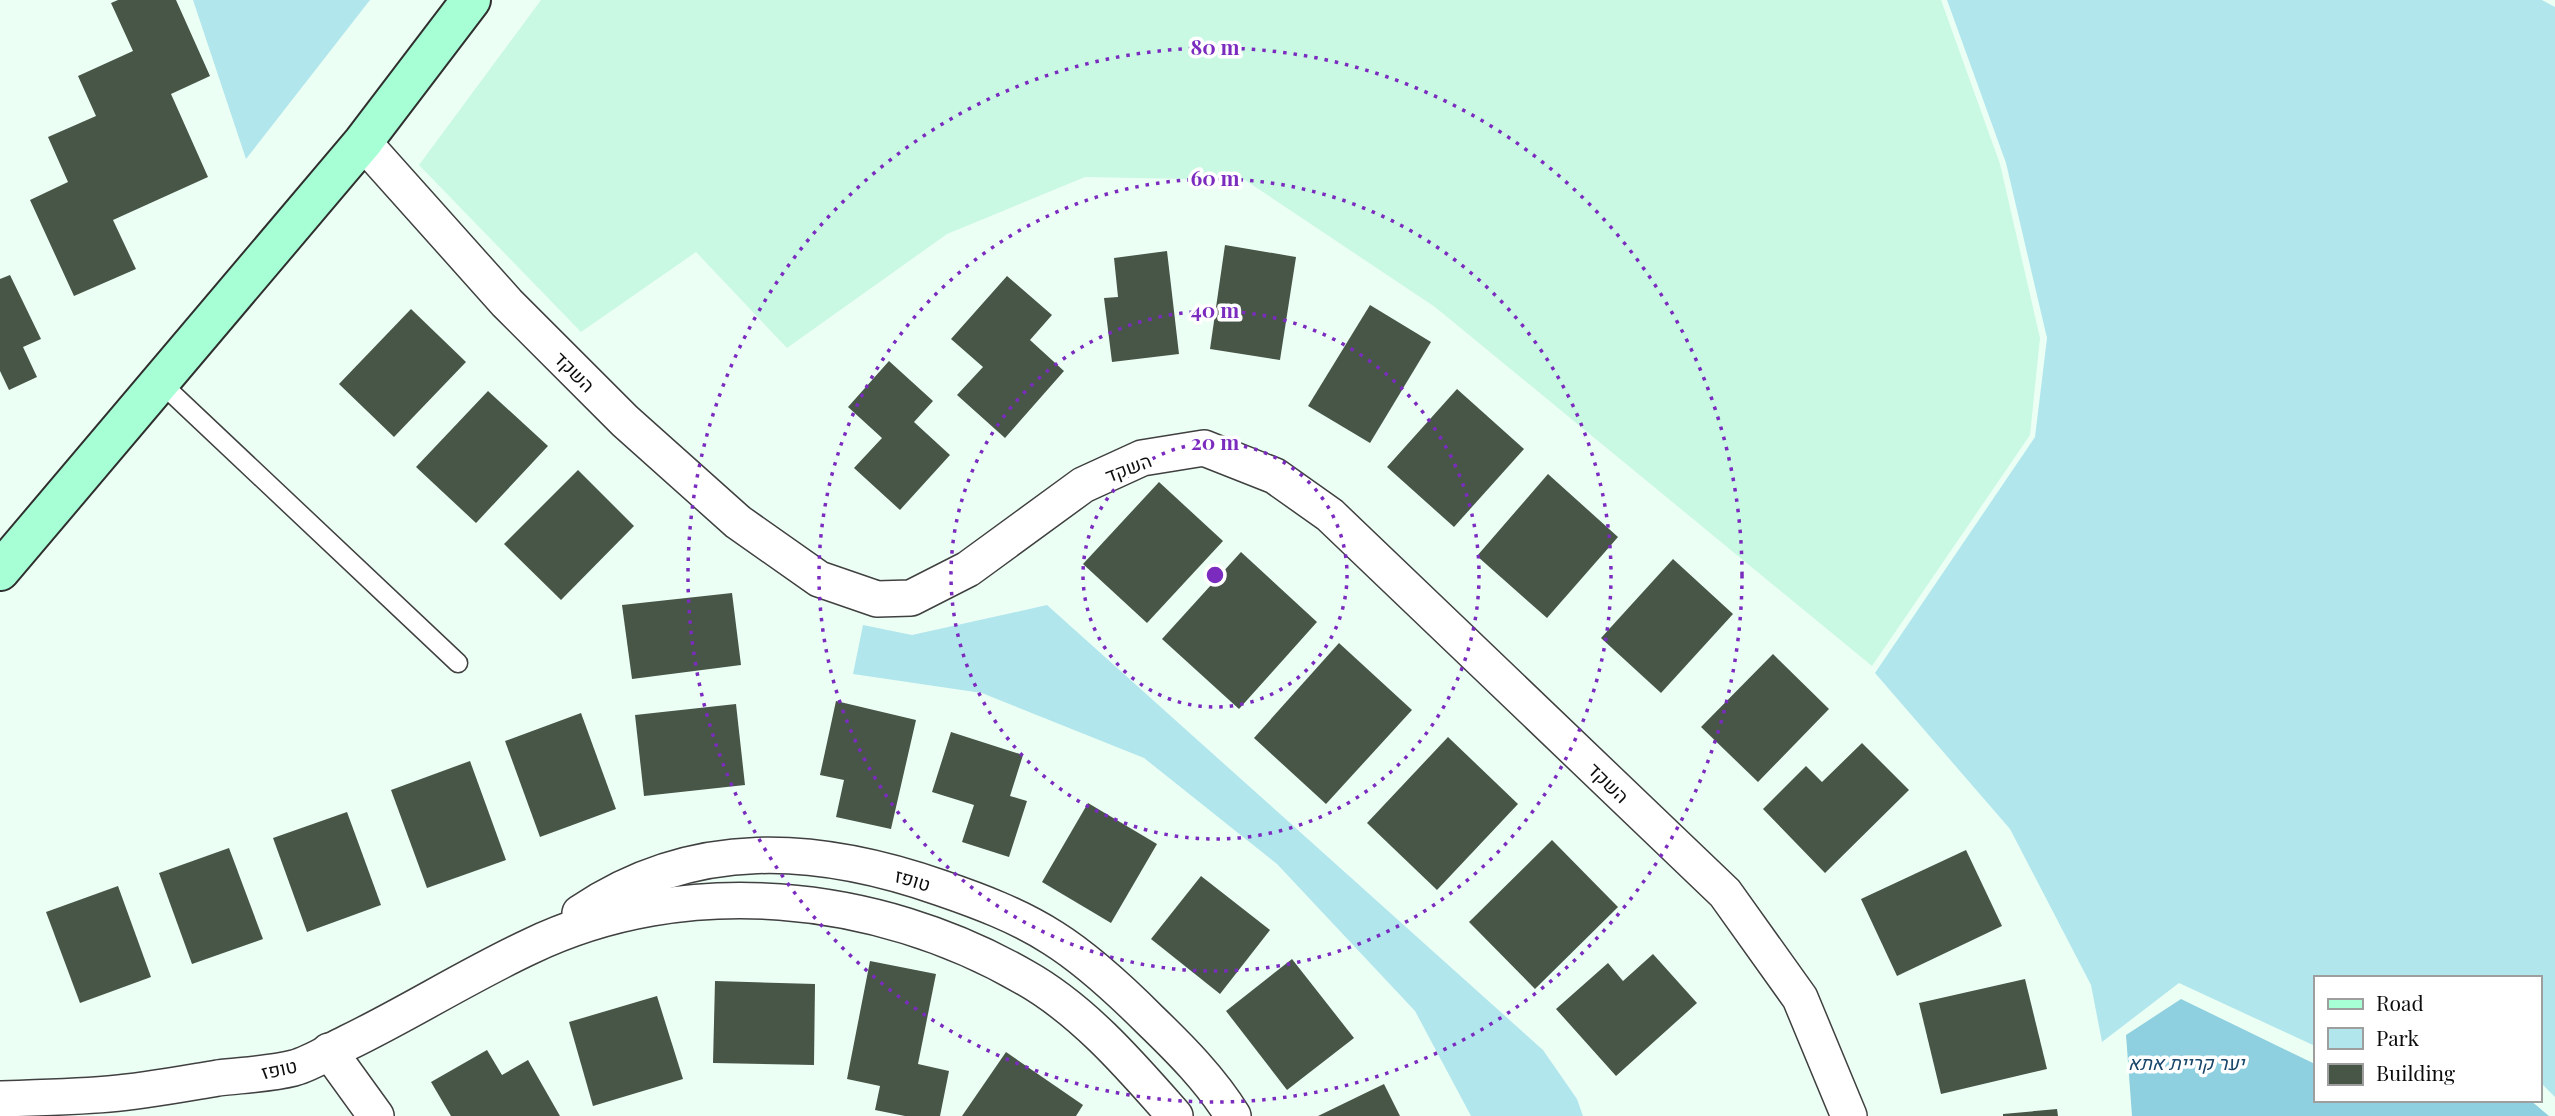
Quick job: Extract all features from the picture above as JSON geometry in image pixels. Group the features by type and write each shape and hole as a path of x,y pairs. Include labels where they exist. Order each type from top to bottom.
{"street":[{"path":"0,570 363,142 471,0"},
{"name":"השקד","path":"363,142 507,303 625,421 738,522 819,579 877,598 911,598 968,569 1083,485 1142,458 1203,448 1275,477 1330,515 1725,892 1800,998 1849,1116"},
{"name":"טופז","path":"531,946 599,900 651,877 705,859 773,853 844,860 911,877 978,900 1052,937 1112,983 1171,1040 1220,1096 1233,1116"},
{"name":"טופז","path":"0,1099 111,1094 296,1067 531,946 609,916 691,904 772,900 835,907 898,923 960,944 1027,978 1081,1019 1136,1072 1175,1116"},
{"path":"329,1051 376,1116"}],"lane":[{"path":"160,382 458,663"}],"green space":[{"path":"193,0 370,0 246,159"},
{"path":"541,0 1941,0 2000,164 2040,338 2030,435 1872,666 1435,307 1245,180 1085,177 947,234 787,348 696,252 581,332 419,165"},
{"path":"1947,0 2542,0 2555,7 2555,1097 2541,1083 2541,976 2314,976 2314,1046 2179,983 2102,1042 2091,985 2010,829 1875,673 2035,437 2047,338 2006,163"},
{"path":"1047,605 1543,1050 1577,1099 1583,1116 1471,1116 1415,1011 1277,864 1144,758 982,693 853,674 863,625 912,635"},
{"name":"יער קריית אתא","path":"2181,999 2314,1064 2314,1102 2532,1102 2549,1116 2132,1116 2126,1035"}],"building":[{"path":"118,0 176,0 210,76 171,94 208,177 113,220 136,269 74,296 30,200 68,182 48,137 96,116 78,76 133,51 111,3"},
{"path":"1225,245 1296,257 1280,360 1210,349"},
{"path":"1167,251 1179,354 1112,362 1104,298 1118,297 1114,258"},
{"path":"10,275 41,339 23,347 37,377 9,390 0,371 0,279"},
{"path":"1007,276 1052,315 1030,340 1064,371 1005,438 957,395 983,367 951,339"},
{"path":"1370,305 1431,342 1370,443 1308,406"},
{"path":"411,309 466,362 394,437 339,384"},
{"path":"889,361 933,401 914,422 950,455 900,510 854,468 882,438 848,407"},
{"path":"1457,389 1524,449 1454,527 1387,467"},
{"path":"488,391 548,446 476,523 416,467"},
{"path":"578,470 634,526 561,600 504,544"},
{"path":"1548,474 1618,537 1547,618 1477,556"},
{"path":"1159,482 1223,541 1147,623 1083,564"},
{"path":"1241,552 1317,622 1239,709 1162,639"},
{"path":"1673,559 1733,614 1661,693 1601,638"},
{"path":"732,593 741,665 632,679 622,605"},
{"path":"1339,643 1412,710 1326,804 1254,738"},
{"path":"1773,654 1829,709 1758,782 1701,727"},
{"path":"836,701 916,720 891,829 836,817 844,780 820,775"},
{"path":"736,704 745,785 644,796 635,715"},
{"path":"581,713 616,809 540,837 505,741"},
{"path":"951,732 1023,755 1010,796 1027,801 1009,857 962,842 974,805 932,792"},
{"path":"1448,737 1518,804 1437,890 1367,823"},
{"path":"1862,743 1909,790 1825,873 1763,809 1806,766 1822,782"},
{"path":"470,761 506,860 427,888 391,790"},
{"path":"1088,803 1157,844 1111,923 1042,882"},
{"path":"347,812 381,905 307,932 273,838"},
{"path":"1552,840 1618,907 1535,989 1469,922"},
{"path":"229,848 263,939 192,964 159,873"},
{"path":"1966,850 2002,926 1897,976 1861,899"},
{"path":"1201,876 1270,930 1220,994 1151,939"},
{"path":"118,886 151,977 80,1003 46,912"},
{"path":"1653,954 1697,1003 1616,1076 1556,1009 1608,963 1623,981"},
{"path":"1292,959 1354,1038 1287,1090 1226,1011"},
{"path":"870,961 936,974 918,1064 949,1071 940,1116 905,1116 875,1110 880,1086 847,1079"},
{"path":"2025,979 2047,1069 1941,1094 1919,1003"},
{"path":"715,981 815,984 814,1065 713,1063"},
{"path":"657,996 683,1079 593,1106 569,1022"},
{"path":"487,1050 502,1075 528,1060 560,1116 451,1116 431,1082"},
{"path":"1006,1052 1083,1105 1076,1116 962,1116"},
{"path":"1384,1084 1400,1116 1318,1116"},
{"path":"2057,1109 2058,1116 2003,1116 2003,1114"}]}
